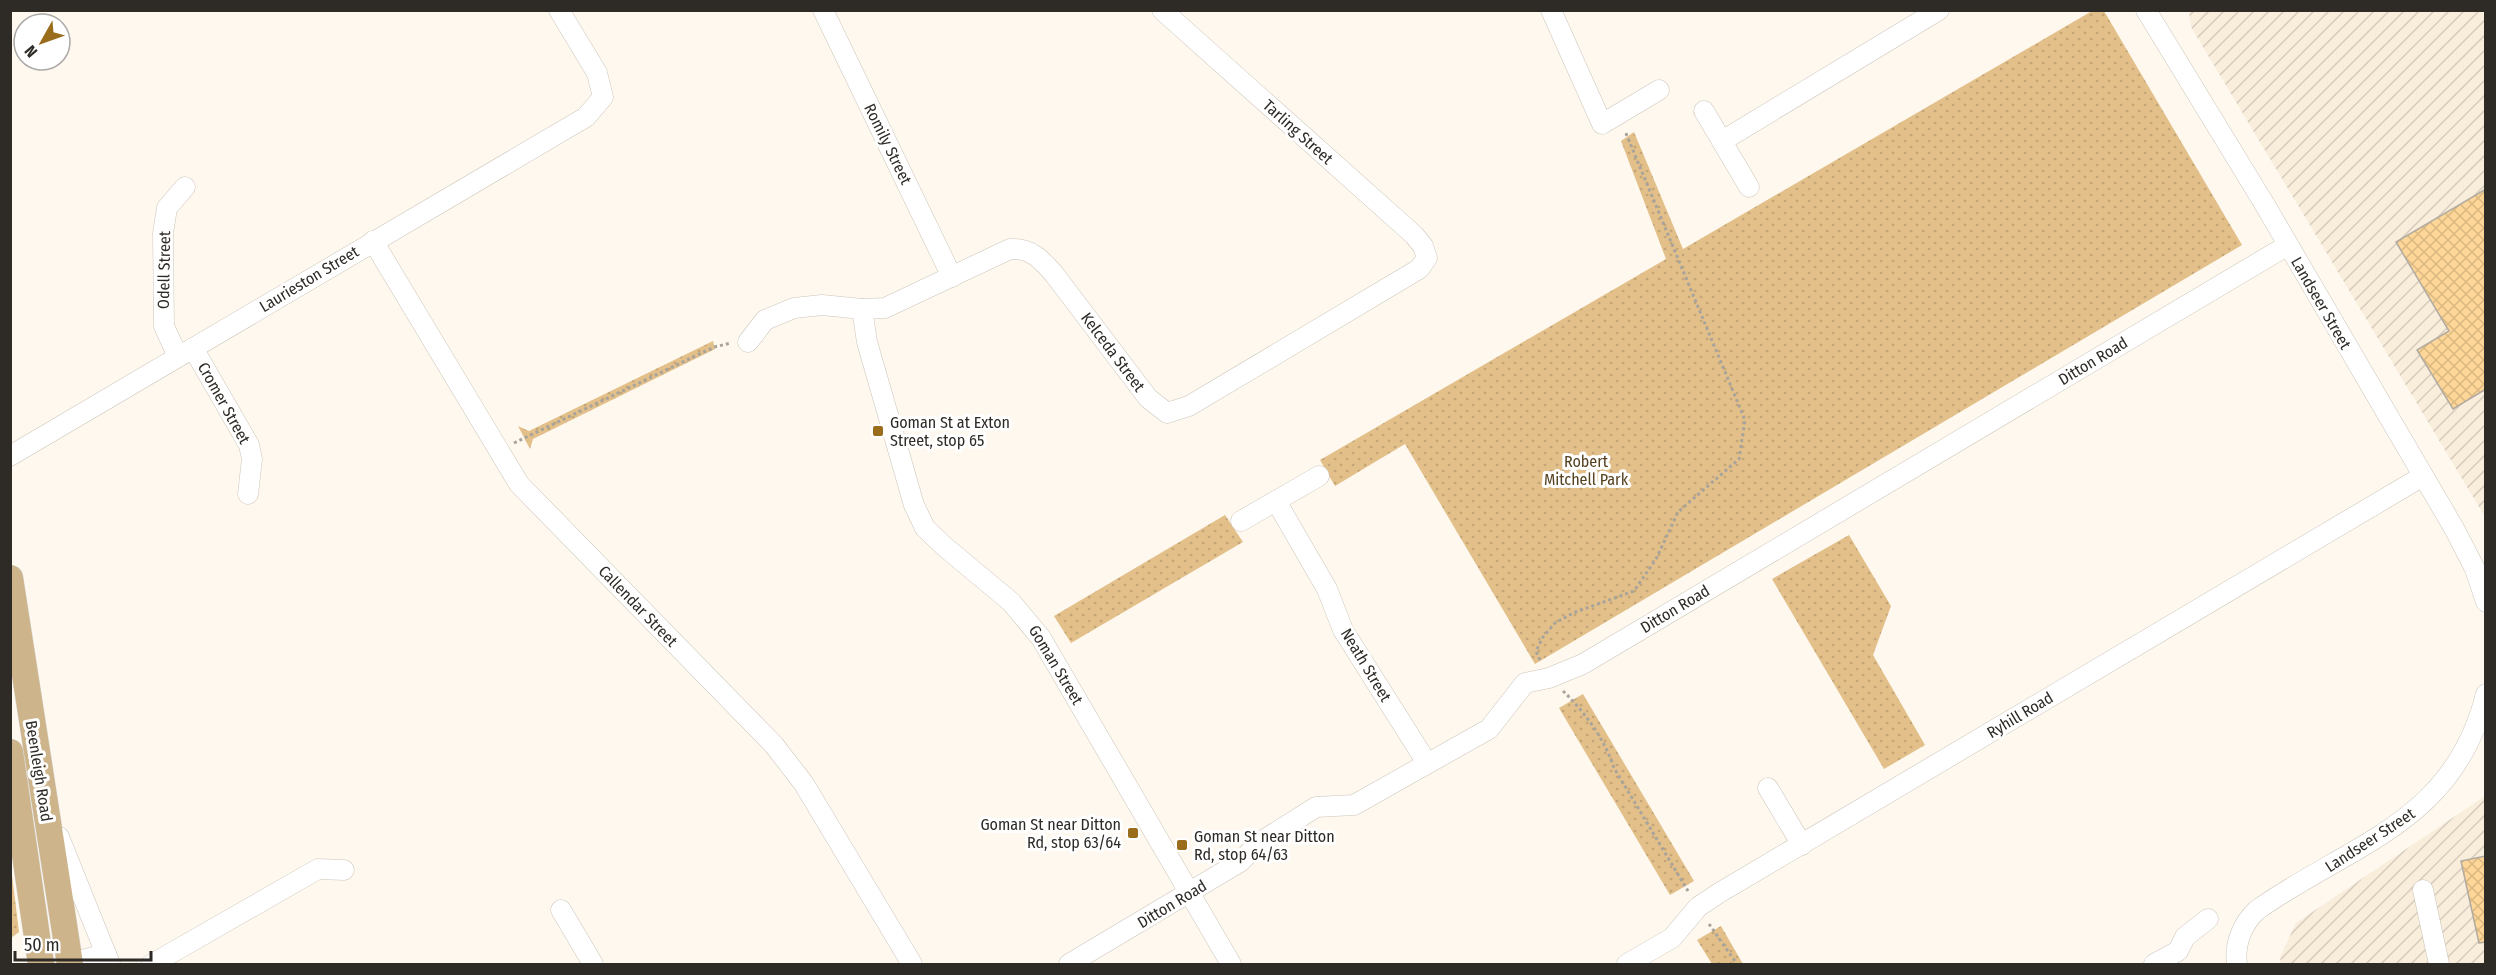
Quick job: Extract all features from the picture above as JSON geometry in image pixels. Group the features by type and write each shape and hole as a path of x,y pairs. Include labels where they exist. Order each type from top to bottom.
{"main road":[{"name":"Beenleigh Road","path":"10,578 70,964"},
{"name":"Beenleigh Road","path":"10,752 41,964"}],"street":[{"name":"Laurieston Street","path":"10,456 586,117 603,97 597,74 559,10"},
{"name":"Romily Street","path":"823,10 952,277"},
{"name":"Tarling Street","path":"1162,10 1414,235 1423,246 1427,258"},
{"path":"1551,10 1602,124 1659,90"},
{"path":"1722,141 1939,10"},
{"name":"Landseer Street","path":"2146,10 2288,245 2464,546 2486,602"},
{"path":"1704,111 1749,187"},
{"name":"Odell Street","path":"185,187 167,208 163,233 164,326 185,353"},
{"name":"Callendar Street","path":"373,241 519,484 774,746 804,784 912,964"},
{"name":"Ditton Road","path":"1069,964 1240,862 1259,843 1316,807 1354,806 1489,729 1525,683 1549,678 1583,664 2288,245"},
{"name":"Kelceda Street","path":"748,342 765,320 794,308 822,305 862,309 885,308 1010,249 1020,249 1037,255 1148,398 1167,412 1189,406 1419,269 1427,258"},
{"name":"Goman Street","path":"862,309 867,342 911,494 925,528 1011,603 1041,638 1231,964"},
{"name":"Cromer Street","path":"185,353 249,445 252,459 248,495"},
{"path":"1241,521 1319,476"},
{"name":"Ryhill Road","path":"1626,964 1672,938 1698,907 2423,476"},
{"name":"Neath Street","path":"1276,501 1327,589 1343,630 1427,763"},
{"name":"Landseer Street","path":"2237,964 2241,932 2257,910 2396,826 2434,795 2447,779 2473,733 2486,694"},
{"path":"40,777 65,858 108,959 70,964"},
{"path":"1768,788 1802,845"},
{"path":"152,964 318,869 344,870"},
{"path":"2424,890 2439,964"},
{"path":"561,910 593,964"},
{"path":"2154,964 2183,958 2185,938 2208,919"}],"path":[{"path":"1618,114 1745,420 1739,459 1678,512 1656,559 1634,591 1573,612 1555,623 1543,637 1536,651 1549,678 1573,701 1608,749 1614,768 1698,907 1737,964"},
{"path":"500,451 714,347 748,342"}],"shaded area":[{"path":"2189,11 2485,11 2485,517 2191,27"},
{"path":"2485,796 2485,964 2281,964 2280,957 2296,923"}],"green space":[{"name":"Robert Mitchell Park","path":"2092,11 2104,11 2242,245 1535,664 1405,444 1335,486 1320,460 1666,259 1621,141 1634,132 1683,249"},
{"path":"713,341 715,349 533,439 530,449 518,426 529,431"},
{"path":"1225,515 1243,542 1071,643 1054,616"},
{"path":"1849,535 1891,606 1873,655 1925,745 1884,769 1772,579"},
{"path":"1583,694 1694,881 1670,895 1559,708"},
{"path":"11,867 19,932 10,938"},
{"path":"1721,926 1743,964 1712,964 1697,940"}],"building":[{"path":"2486,189 2486,389 2453,409 2417,350 2449,331 2396,242"},
{"path":"2486,856 2486,942 2479,943 2461,861"}],"place":[{"name":"Goman St at Exton Street, stop 65","path":"878,431"},
{"name":"Goman St near Ditton Rd, stop 63/64","path":"1133,833"},
{"name":"Goman St near Ditton Rd, stop 64/63","path":"1182,845"}]}
